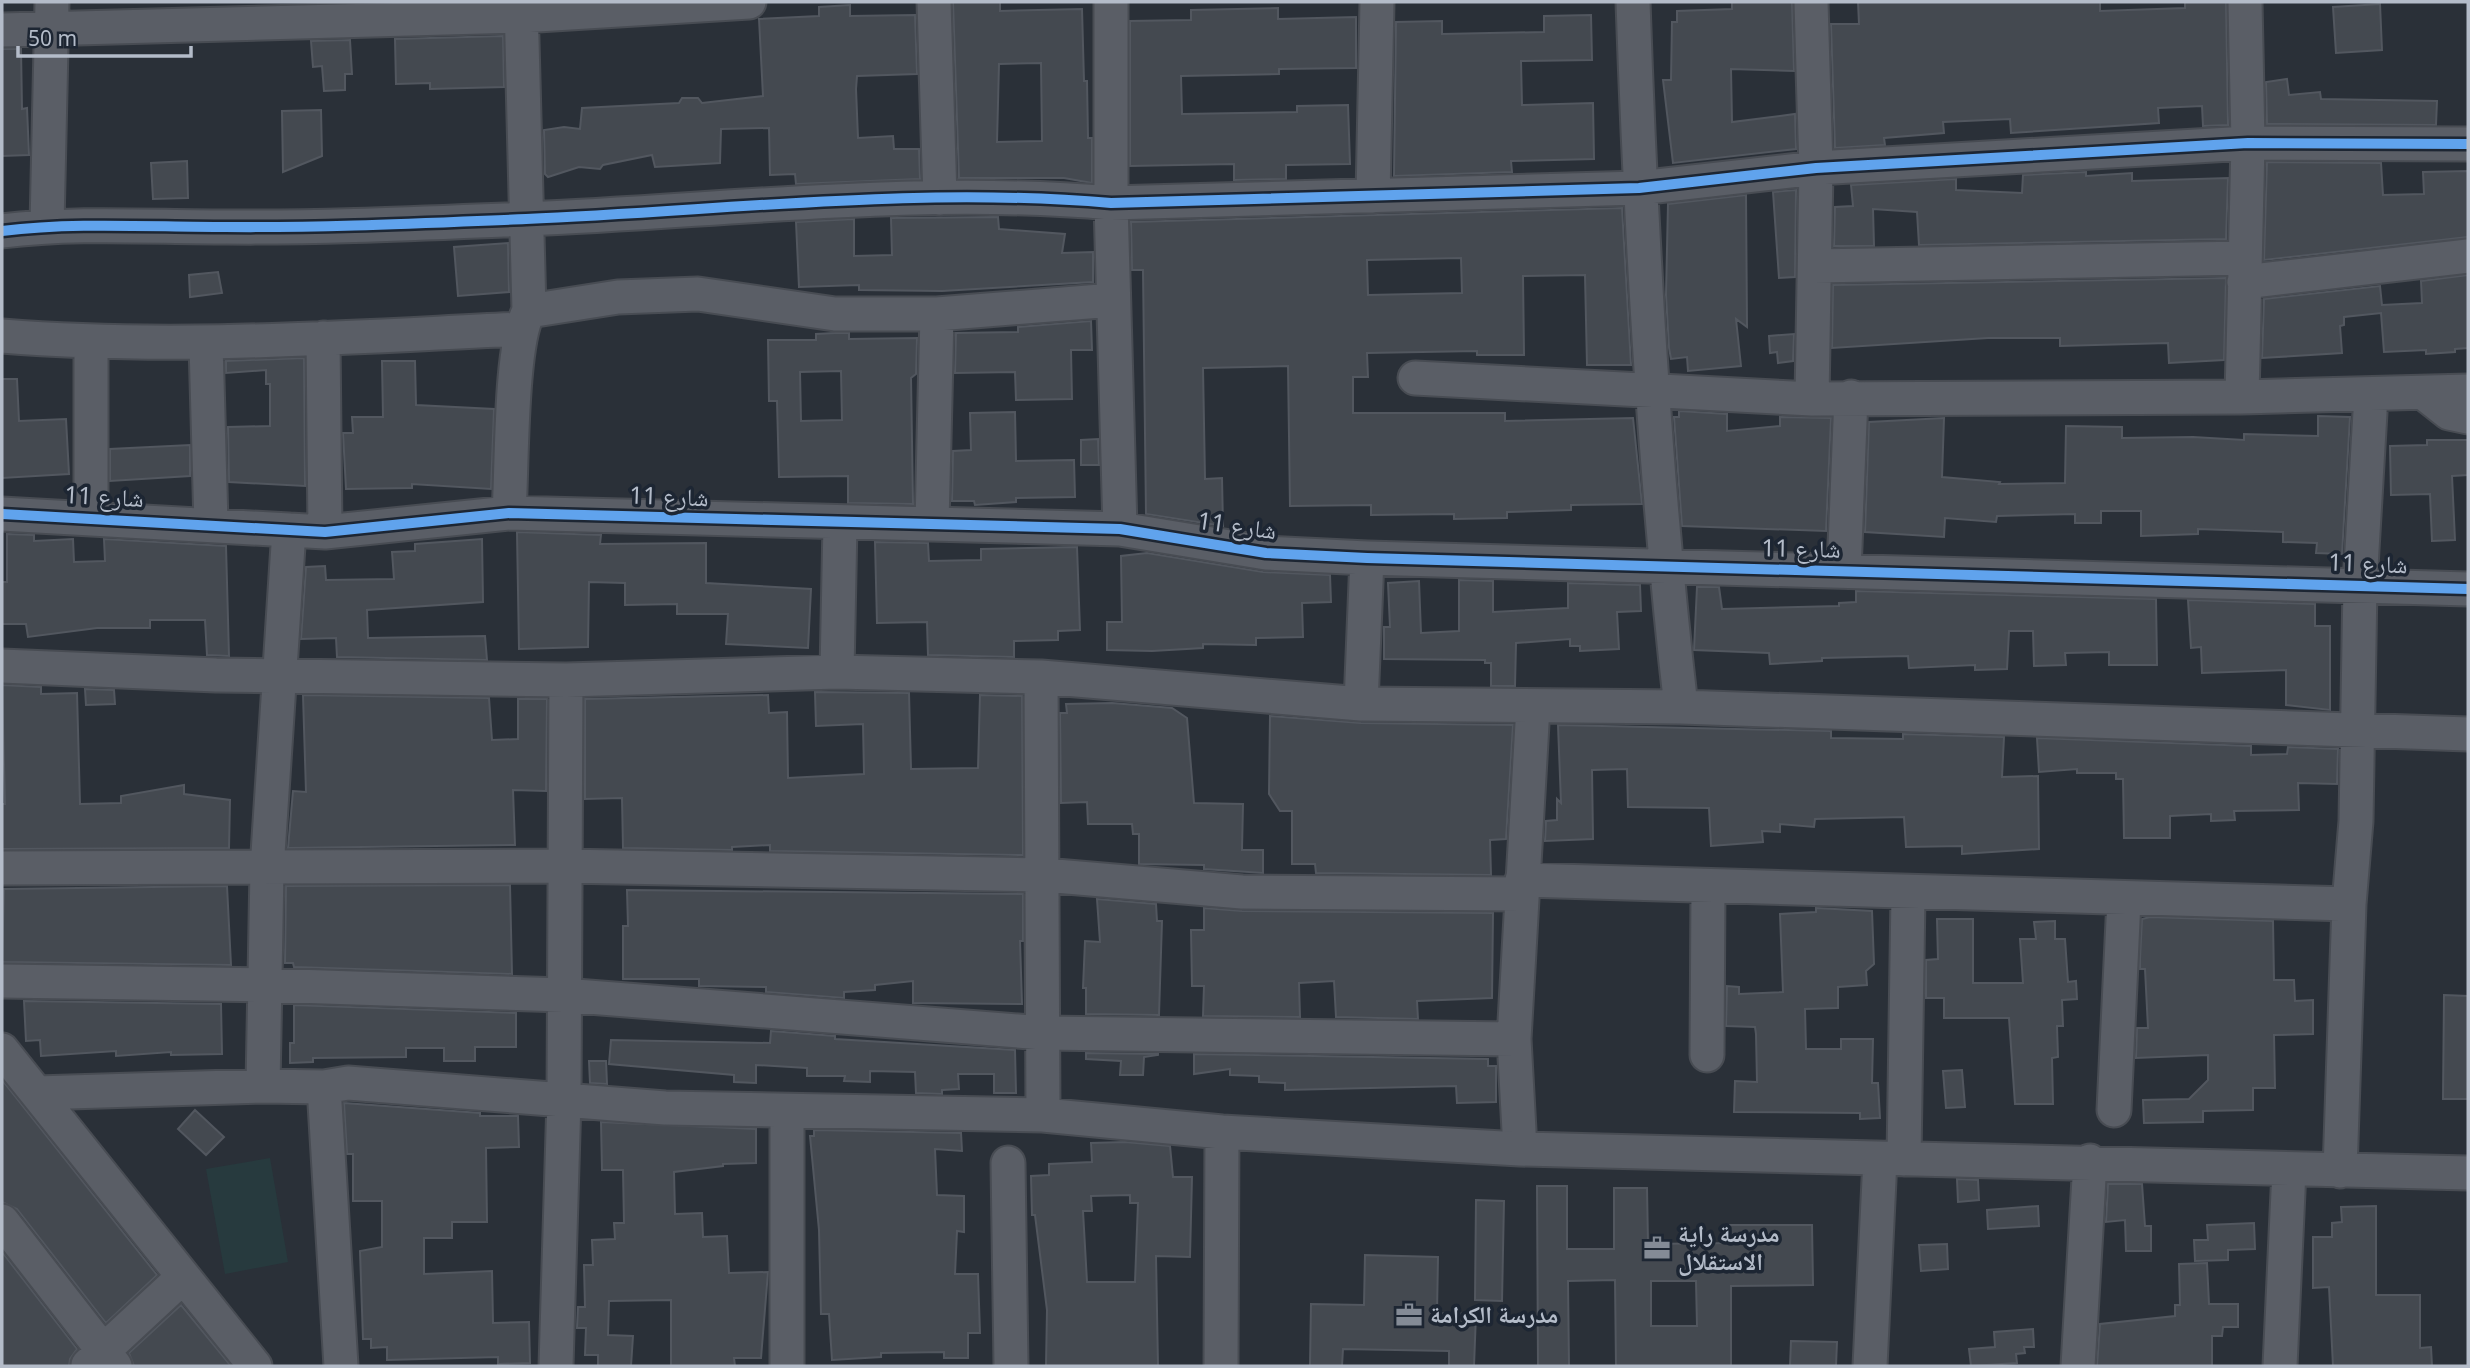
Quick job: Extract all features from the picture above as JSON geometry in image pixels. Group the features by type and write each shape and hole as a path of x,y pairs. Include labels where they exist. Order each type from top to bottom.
{"street":[{"path":"2,30 51,16 521,9 749,2"},
{"path":"934,2 940,198"},
{"path":"1111,2 1111,203 1120,529"},
{"path":"1373,196 1377,2"},
{"path":"1633,2 1639,188 1652,391 1665,566 1681,707"},
{"path":"1811,2 1816,168 1812,399"},
{"path":"2242,397 2248,143 2245,2"},
{"path":"509,513 525,320 527,219 521,9"},
{"path":"47,225 51,16"},
{"path":"2,231 47,225 228,228 527,219 805,201 1025,196 1111,203 1639,188 1816,168 2248,143 2468,144"},
{"path":"1815,266 2245,270 2468,256"},
{"path":"2,335 91,343 206,344 323,338 525,320 618,297 698,295 835,314 937,314 1113,300"},
{"path":"932,524 937,314"},
{"path":"323,338 325,532"},
{"path":"91,343 91,517"},
{"path":"206,344 211,524"},
{"path":"1415,379 1812,399 2242,397 2468,391"},
{"path":"2425,394 2449,413 2468,416"},
{"path":"2340,1171 2349,904 2356,821 2360,584 2371,395"},
{"path":"1844,571 1851,397"},
{"name":"شارع 11","path":"2,514 325,532 509,513 1120,529 1266,553 1367,558 2468,589"},
{"path":"837,672 840,523"},
{"path":"262,1086 267,869 289,530"},
{"path":"1361,704 1367,558"},
{"path":"2,666 279,676 566,680 837,672 1041,677 1361,704 1681,707 2468,734"},
{"path":"1041,677 1043,1115"},
{"path":"556,1366 564,1099 566,680"},
{"path":"1520,1149 1514,1039 1533,706"},
{"path":"2,868 564,866 1044,875 1242,892 1708,887 2349,904"},
{"path":"1707,1055 1708,887"},
{"path":"1870,1366 1892,1159 1908,894"},
{"path":"2113,1111 2124,900"},
{"path":"2,981 265,985 563,995 1043,1033 1514,1039"},
{"path":"2,1050 255,1366"},
{"path":"37,1093 262,1086 324,1087 348,1083 665,1108 1043,1115 1222,1132 1520,1149 1892,1159 2090,1161 2289,1170 2468,1173"},
{"path":"324,1087 341,1366"},
{"path":"787,1111 787,1366"},
{"path":"1221,1366 1222,1132"},
{"path":"2078,1366 2090,1161"},
{"path":"1008,1163 1011,1366"},
{"path":"2280,1366 2289,1170"},
{"path":"2,1221 102,1361 183,1278"}],"green space":[{"path":"270,1158 288,1262 225,1274 206,1169"}],"building":[{"path":"953,2 1000,2 1000,11 1082,9 1088,138 1092,138 1092,183 1064,178 959,178","holes":["1041,63 1042,141 997,142 999,64"]},
{"path":"1732,2 1792,2 1794,71 1731,69 1732,122 1795,114 1796,149 1673,163 1663,80 1671,80 1672,22 1677,22 1677,11 1732,9"},
{"path":"1858,2 2100,2 2100,11 2185,8 2185,2 2226,2 2228,125 2203,126 2202,106 2158,108 2159,123 2011,133 2010,119 1943,122 1944,133 1884,138 1885,145 1835,148 1831,24 1859,24"},
{"path":"2380,4 2382,50 2336,53 2333,7"},
{"path":"850,5 850,16 915,15 917,74 857,76 856,89 858,138 893,136 894,149 919,149 920,179 796,184 795,174 770,175 769,128 721,129 720,163 655,167 652,155 603,165 600,169 579,167 548,177 545,174 544,130 564,127 580,129 582,108 679,103 682,98 698,98 702,103 763,96 759,19 819,16 819,7"},
{"path":"1278,8 1278,19 1356,17 1356,68 1279,69 1279,74 1181,76 1182,114 1297,112 1297,106 1348,105 1350,164 1286,165 1286,179 1234,180 1234,164 1130,166 1130,21 1191,20 1191,10"},
{"path":"1591,15 1592,60 1521,61 1522,105 1593,103 1594,159 1511,161 1512,172 1394,176 1396,22 1442,21 1442,34 1544,32 1544,16"},
{"path":"503,36 504,87 430,89 430,83 396,84 395,39"},
{"path":"350,40 352,74 345,74 345,90 324,91 322,66 313,67 311,41"},
{"path":"2,49 21,49 22,109 27,108 29,155 2,156"},
{"path":"2287,79 2289,95 2320,92 2321,99 2437,101 2436,125 2267,124 2266,82"},
{"path":"321,110 322,156 283,172 282,111"},
{"path":"187,161 188,198 153,199 151,163"},
{"path":"2267,162 2381,163 2383,195 2424,194 2423,172 2468,171 2468,237 2264,260"},
{"path":"2086,172 2086,176 2132,173 2132,181 2228,178 2226,239 1919,245 1917,212 1873,209 1874,246 1834,246 1835,207 1853,206 1851,185 1956,179 1956,190 2022,193 2023,175"},
{"path":"1796,190 1795,277 1779,278 1773,192"},
{"path":"1746,195 1747,327 1736,319 1741,366 1688,371 1687,357 1671,359 1669,348 1666,295 1668,204"},
{"path":"1622,208 1631,365 1587,365 1585,275 1523,276 1524,355 1477,355 1477,351 1367,353 1368,377 1353,377 1353,413 1505,413 1505,421 1633,418 1642,504 1571,505 1571,510 1507,512 1507,518 1454,519 1454,514 1371,515 1371,505 1290,506 1288,366 1203,368 1205,479 1222,478 1223,526 1146,514 1143,270 1132,270 1131,222","holes":["1461,258 1462,293 1368,295 1367,260"]},
{"path":"998,217 999,229 1065,234 1062,253 1093,252 1093,282 942,291 859,290 859,285 799,287 796,222 854,219 854,256 892,255 891,218"},
{"path":"508,243 509,292 458,296 454,247"},
{"path":"218,272 222,293 190,297 189,275"},
{"path":"2468,275 2468,348 2455,349 2455,352 2426,354 2426,350 2384,352 2381,313 2344,317 2344,325 2340,326 2342,353 2262,358 2264,299 2380,286 2382,305 2422,303 2421,281"},
{"path":"2226,278 2224,360 2169,363 2168,343 2060,346 2060,338 1988,338 1832,348 1833,285"},
{"path":"1091,321 1092,350 1071,350 1072,399 1016,400 1015,372 955,373 956,333 1018,332 1018,327"},
{"path":"849,333 849,339 917,338 916,374 911,378 913,504 848,503 848,476 779,477 777,401 769,401 768,340 816,340 816,334","holes":["841,371 842,420 801,421 800,372"]},
{"path":"1794,334 1793,361 1778,363 1777,352 1770,353 1769,336"},
{"path":"304,358 305,486 229,482 228,427 270,426 270,384 266,384 266,370 226,373 226,361"},
{"path":"382,361 415,361 416,405 494,409 491,489 412,484 412,488 346,489 343,433 353,433 352,417 383,417"},
{"path":"2,379 17,379 19,421 66,419 69,474 2,478"},
{"path":"1679,411 1727,414 1727,431 1780,426 1780,417 1831,418 1826,531 1682,526 1674,417 1679,417"},
{"path":"1015,412 1016,461 1074,460 1075,497 1016,498 1016,502 975,505 974,501 952,501 953,451 971,450 970,413"},
{"path":"2318,416 2350,417 2342,554 2316,553 2317,543 2283,542 2283,532 2198,529 2198,534 2141,536 2141,511 2101,511 2101,523 2075,523 2075,514 1997,516 1996,522 1945,518 1944,537 1865,532 1869,422 1944,418 1942,477 2000,482 1999,484 2065,483 2066,426 2122,427 2122,438 2193,437 2244,440 2244,434 2318,436"},
{"path":"1098,439 1099,465 1081,465 1081,440"},
{"path":"2427,440 2468,440 2468,475 2452,476 2455,540 2432,541 2430,494 2391,495 2390,446 2427,445"},
{"path":"190,445 190,476 110,481 110,449"},
{"path":"517,532 601,535 600,544 706,543 706,583 811,589 808,648 726,644 728,614 677,614 677,604 625,605 625,583 589,582 588,647 519,649"},
{"path":"7,534 34,535 34,541 73,539 74,562 105,561 104,539 226,546 229,656 207,655 205,620 150,620 150,628 97,628 28,637 26,624 2,624 2,582 7,582"},
{"path":"482,539 483,602 367,610 368,638 485,636 487,660 337,657 336,638 301,639 306,567 325,566 326,580 394,579 392,552 415,551 415,544"},
{"path":"875,542 928,543 929,561 981,560 981,549 1077,547 1080,630 1058,631 1058,640 1014,641 1014,657 928,655 927,622 877,623"},
{"path":"1147,553 1263,572 1330,575 1331,602 1302,603 1303,637 1256,638 1256,645 1203,644 1203,648 1107,650 1107,622 1122,622 1121,556"},
{"path":"1459,580 1493,581 1493,612 1568,608 1568,583 1640,585 1641,611 1617,612 1619,649 1580,651 1580,646 1570,646 1570,639 1516,643 1515,686 1491,686 1491,663 1485,663 1485,660 1384,659 1384,627 1390,627 1388,583 1419,581 1421,633 1459,631"},
{"path":"1697,587 1719,587 1722,609 1839,606 1839,603 1856,602 1856,591 2156,599 2157,665 2109,665 2109,652 2065,653 2066,665 2034,666 2033,631 2009,631 2007,669 1975,670 1975,665 1909,668 1908,656 1822,658 1822,661 1770,664 1769,653 1694,650"},
{"path":"2188,600 2315,604 2315,626 2330,626 2330,710 2286,705 2286,670 2202,673 2201,647 2191,648"},
{"path":"2,685 41,687 41,694 77,693 80,804 121,803 121,796 184,785 184,794 230,800 229,848 2,849 2,804 5,804"},
{"path":"85,689 114,690 115,704 86,705"},
{"path":"815,692 909,693 911,769 978,768 980,695 1022,696 1023,855 770,851 770,845 732,847 732,850 623,848 622,798 585,799 585,699 768,695 769,713 787,712 788,778 864,774 863,724 816,726"},
{"path":"303,695 489,698 492,740 518,739 518,699 547,699 546,791 513,790 515,845 288,848 293,791 306,792"},
{"path":"1112,703 1172,708 1187,718 1194,803 1243,804 1242,850 1263,850 1263,873 1204,869 1204,865 1139,864 1139,834 1133,834 1132,824 1088,824 1087,802 1061,803 1060,713 1067,713 1066,704"},
{"path":"1270,716 1361,723 1513,725 1506,839 1490,840 1491,875 1316,873 1315,864 1292,864 1292,811 1280,811 1269,794"},
{"path":"1558,725 1831,731 1831,738 1903,739 1903,734 2004,737 2002,777 2038,776 2039,849 1962,854 1962,846 1906,847 1904,817 1815,819 1814,827 1780,824 1780,832 1762,831 1763,842 1711,846 1709,808 1628,807 1627,769 1592,770 1593,839 1545,841 1546,821 1557,820 1557,799 1561,803"},
{"path":"2037,738 2251,746 2251,755 2287,754 2288,747 2338,749 2337,784 2298,783 2299,810 2234,811 2235,820 2211,821 2211,814 2170,816 2170,838 2124,838 2123,779 2116,779 2116,773 2077,773 2077,769 2039,772"},
{"path":"510,885 512,974 294,967 293,963 285,963 286,886"},
{"path":"227,886 231,965 2,962 4,889"},
{"path":"627,890 1023,894 1023,941 1020,941 1022,1004 913,1003 913,981 875,985 875,990 844,992 844,998 766,992 766,987 699,986 699,979 623,979 623,926 628,926"},
{"path":"1097,899 1156,904 1157,921 1162,921 1159,1015 1086,1014 1086,988 1083,988 1085,941 1100,942"},
{"path":"1204,908 1242,911 1493,913 1492,998 1417,1001 1418,1019 1336,1017 1334,981 1299,983 1300,1017 1203,1016 1204,986 1192,986 1191,930 1204,930"},
{"path":"1816,908 1872,911 1874,964 1866,971 1867,985 1838,987 1838,1008 1805,1009 1806,1049 1841,1049 1841,1039 1873,1039 1872,1083 1878,1083 1880,1118 1860,1119 1860,1113 1734,1112 1735,1081 1757,1082 1756,1034 1755,1027 1726,1026 1727,986 1739,987 1739,994 1783,992 1780,914 1816,912"},
{"path":"2150,917 2273,921 2274,980 2294,980 2295,1001 2313,1000 2313,1034 2274,1035 2275,1088 2253,1088 2253,1110 2203,1111 2203,1122 2144,1123 2143,1100 2189,1099 2208,1080 2208,1055 2136,1058 2137,1028 2148,1028 2145,969 2140,969 2140,959 2142,919"},
{"path":"1937,919 1973,919 1973,983 2023,983 2020,939 2036,939 2034,922 2055,921 2055,939 2065,939 2068,982 2076,981 2077,999 2062,1000 2063,1026 2057,1026 2058,1057 2052,1058 2053,1104 2015,1104 2009,1018 1944,1018 1944,998 1926,998 1926,960 1938,959"},
{"path":"2444,995 2468,996 2468,1099 2443,1099"},
{"path":"24,1001 221,1004 222,1054 171,1055 171,1052 116,1056 116,1051 41,1056 40,1040 26,1041"},
{"path":"294,1005 516,1013 516,1047 475,1047 475,1061 444,1061 444,1048 406,1048 406,1057 313,1058 313,1062 290,1063 290,1043 294,1043"},
{"path":"771,1031 835,1036 835,1039 1015,1050 1016,1093 994,1093 994,1074 958,1074 959,1089 942,1090 942,1094 916,1093 915,1072 870,1071 870,1082 844,1081 845,1076 807,1076 807,1068 756,1065 756,1083 734,1082 734,1075 609,1064 611,1040 770,1043"},
{"path":"1086,1053 1158,1055 1144,1057 1143,1075 1120,1075 1121,1061 1086,1059"},
{"path":"1194,1054 1488,1059 1488,1066 1496,1066 1496,1102 1457,1103 1456,1086 1285,1090 1285,1083 1259,1082 1259,1076 1230,1075 1230,1069 1194,1074"},
{"path":"589,1061 606,1061 607,1084 590,1083"},
{"path":"1962,1070 1965,1107 1946,1108 1943,1071"},
{"path":"2,1080 157,1275 106,1323 17,1209 2,1202"},
{"path":"344,1103 480,1113 480,1116 518,1116 519,1147 486,1148 487,1222 452,1222 452,1238 424,1238 424,1274 492,1271 493,1323 529,1322 530,1363 498,1364 498,1357 387,1360 387,1347 371,1348 371,1339 363,1339 360,1251 382,1247 382,1201 353,1201 353,1154 347,1154"},
{"path":"195,1110 224,1137 206,1155 178,1129"},
{"path":"601,1122 756,1129 756,1163 723,1164 674,1172 675,1214 702,1213 703,1237 727,1236 729,1273 768,1272 761,1358 734,1358 735,1366 671,1366 671,1300 609,1301 608,1335 633,1336 631,1366 598,1366 598,1355 585,1355 586,1328 577,1328 578,1307 585,1307 584,1265 593,1265 592,1240 615,1239 614,1223 624,1223 623,1170 602,1170"},
{"path":"814,1130 961,1133 962,1151 935,1149 937,1195 964,1196 964,1232 957,1231 955,1274 978,1274 980,1333 968,1333 968,1358 944,1358 944,1352 881,1353 881,1357 832,1360 829,1314 821,1314 819,1230 810,1136 814,1136"},
{"path":"1125,1142 1170,1146 1173,1177 1192,1177 1190,1257 1156,1256 1158,1366 1046,1366 1047,1310 1035,1215 1032,1215 1031,1176 1049,1175 1049,1164 1092,1162 1091,1143","holes":["1130,1195 1130,1203 1138,1203 1135,1282 1087,1282 1083,1211 1092,1211 1091,1196"]},
{"path":"1957,1179 1978,1180 1979,1200 1958,1202"},
{"path":"2108,1184 2142,1184 2145,1226 2151,1226 2151,1251 2126,1251 2125,1220 2106,1222"},
{"path":"1537,1186 1567,1186 1567,1249 1614,1249 1614,1188 1647,1188 1648,1244 1730,1243 1730,1225 1812,1225 1813,1285 1731,1286 1731,1366 1616,1366 1615,1280 1568,1281 1569,1366 1538,1366","holes":["1651,1281 1696,1281 1697,1326 1651,1326"]},
{"path":"1476,1200 1504,1201 1502,1301 1475,1300"},
{"path":"2038,1206 2039,1226 1988,1229 1987,1210"},
{"path":"2376,1206 2376,1295 2420,1295 2420,1348 2431,1347 2432,1366 2333,1366 2329,1287 2313,1288 2313,1237 2332,1237 2332,1223 2342,1222 2341,1207"},
{"path":"2254,1223 2255,1249 2228,1250 2228,1260 2195,1261 2194,1240 2208,1240 2207,1225"},
{"path":"1947,1244 1948,1269 1921,1271 1919,1245"},
{"path":"2,1252 77,1349 69,1366 2,1366"},
{"path":"1365,1255 1438,1257 1437,1313 1476,1314 1474,1366 1449,1366 1449,1351 1343,1349 1342,1366 1310,1366 1311,1304 1364,1305"},
{"path":"2207,1263 2209,1304 2238,1304 2238,1327 2223,1327 2222,1336 2212,1336 2212,1366 2097,1366 2100,1324 2175,1316 2175,1305 2180,1305 2179,1264"},
{"path":"181,1305 231,1366 134,1366 129,1353"},
{"path":"2033,1329 2034,1347 2024,1347 2025,1353 2016,1354 2017,1363 1971,1366 1969,1349 1995,1347 1994,1332"},
{"path":"1791,1341 1837,1342 1836,1366 1790,1366"}],"cycle path":[{"path":"2,231 85,226 413,224 892,198 1038,198 1111,203 1639,188 1816,168 2248,143 2468,144"},
{"path":"2,514 325,532 509,513 1120,529 1266,553 1367,558 2468,589"}],"place":[{"name":"مدرسة راية الاستقلال","path":"1657,1248"},
{"name":"مدرسة الكرامة","path":"1409,1315"}]}
